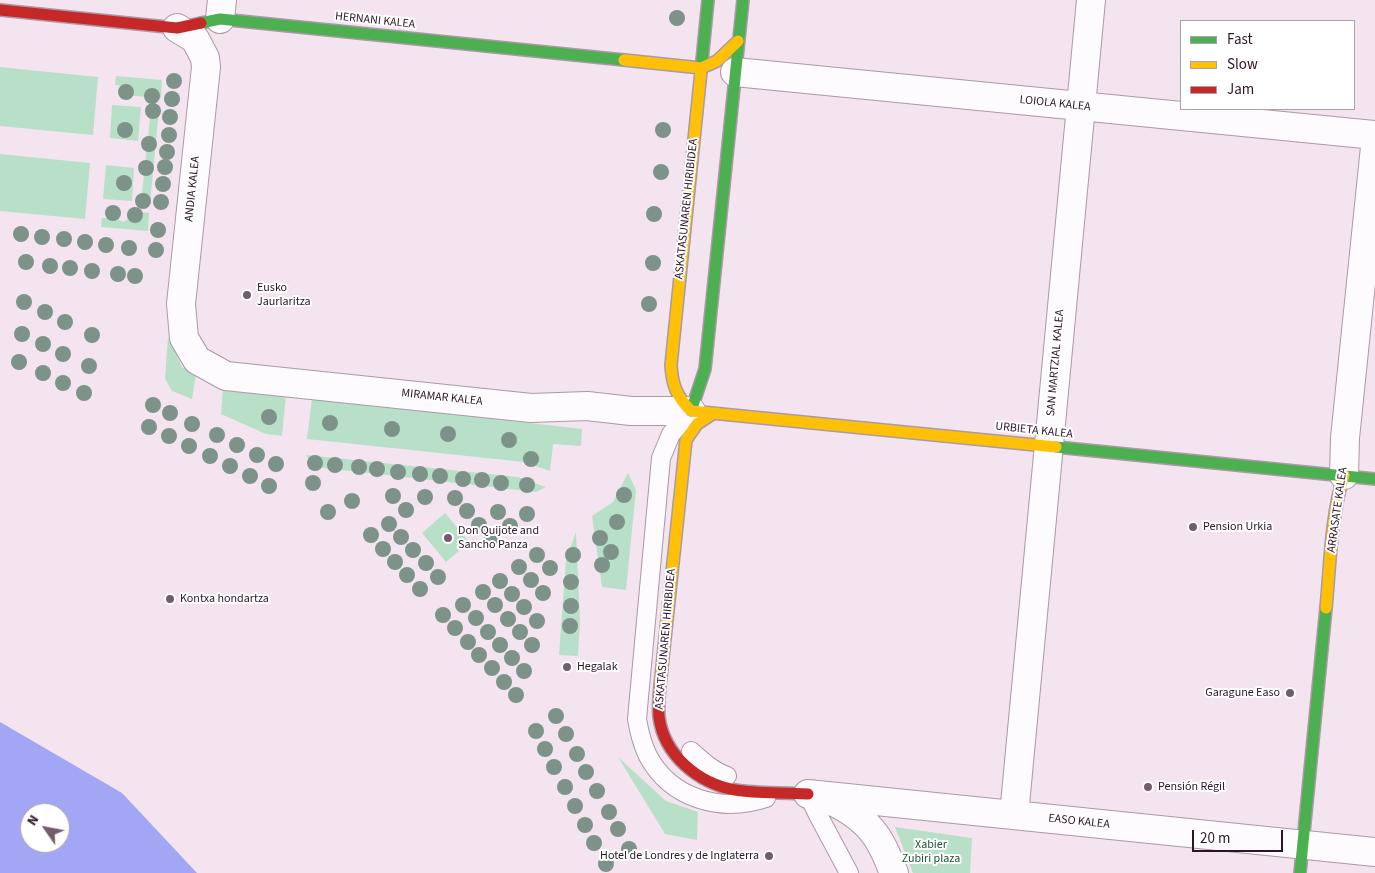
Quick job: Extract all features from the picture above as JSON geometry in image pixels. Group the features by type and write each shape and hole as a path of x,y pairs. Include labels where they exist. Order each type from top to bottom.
{"main road":[{"name":"ASKATASUNAREN HIRIBIDEA","path":"703,412 680,401 674,392 671,379 671,365 708,0"},
{"name":"ASKATASUNAREN HIRIBIDEA","path":"743,0 705,369 703,412 686,440 659,697 659,716 664,735 673,752 686,767 701,778 719,786 736,790 795,793"},
{"name":"HERNANI KALEA","path":"0,10 177,28 221,10 701,68"},
{"path":"701,68 719,61 738,41"},
{"name":"URBIETA KALEA","path":"703,412 1375,478"},
{"name":"ARRASATE KALEA","path":"1300,873 1334,530 1340,487 1344,476"}],"street":[{"name":"SAN MARTZIAL KALEA","path":"1014,815 1091,0"},
{"name":"ANDIA KALEA","path":"177,28 195,39 205,58 206,67 181,304 184,338 197,360"},
{"name":"LOIOLA KALEA","path":"735,72 1375,135"},
{"name":"ARRASATE KALEA","path":"1344,476 1345,438 1375,147"},
{"name":"MIRAMAR KALEA","path":"197,360 226,376 530,408 587,406 631,411 703,412"},
{"name":"EASO KALEA","path":"795,793 1375,852"},
{"path":"795,793 838,804 850,812 867,826 881,842 894,873"}],"lane":[{"name":"ASKATASUNAREN HIRIBIDEA","path":"703,412 671,434 661,458 637,706 640,735 649,756 663,776 676,788 693,797 717,804 742,805 795,793"},
{"path":"691,751 720,774 795,793 817,813 850,873"}],"green space":[{"path":"0,67 98,77 93,135 0,126"},
{"path":"116,76 162,80 161,98 122,95 123,86 115,85"},
{"path":"112,105 141,107 138,141 110,138"},
{"path":"151,108 159,109 150,204 141,203"},
{"path":"0,154 90,163 85,219 0,211"},
{"path":"106,165 134,168 132,201 103,199"},
{"path":"110,210 118,210 119,220 123,222 127,220 130,211 149,213 148,231 101,227 102,218 109,218"},
{"path":"168,337 182,367 196,374 192,399 172,391 165,379"},
{"path":"223,388 286,395 282,436 266,434 221,414"},
{"path":"312,398 582,429 581,446 553,444 550,471 524,462 307,439"},
{"path":"306,455 518,477 546,487 536,492 315,467"},
{"path":"628,473 636,490 626,590 602,587 592,516 613,502"},
{"path":"445,513 469,542 446,562 422,533"},
{"path":"576,532 580,621 578,656 559,655 566,560"},
{"path":"618,757 666,801 698,812 697,840 665,834"},
{"name":"Xabier Zubiri plaza","path":"895,827 972,838 970,873 913,873"}],"water":[{"path":"0,722 122,793 197,873 0,873"}],"traffic: fast":[{"path":"701,71 708,0"},
{"path":"691,411 705,369 743,0"},
{"path":"201,23 220,19 624,60"},
{"path":"1056,447 1375,479"},
{"path":"1300,873 1326,608"}],"traffic: slow":[{"path":"624,60 701,68 717,61 738,41"},
{"path":"691,411 682,401 676,390 671,365 701,71"},
{"path":"691,411 1056,447"},
{"path":"660,686 686,440 697,424 714,413"},
{"path":"1326,608 1336,506 1344,475"}],"traffic: jam":[{"path":"0,10 177,28 201,23"},
{"path":"660,686 659,717 662,731 675,755 696,774 708,781 735,790 808,794"}],"place":[{"name":"Eusko Jaurlaritza","path":"247,295"},
{"name":"Pension Urkia","path":"1193,527"},
{"name":"Don Quijote and Sancho Panza","path":"448,538"},
{"name":"Kontxa hondartza","path":"170,599"},
{"name":"Hegalak","path":"567,667"},
{"name":"Garagune Easo","path":"1290,693"},
{"name":"Pensión Régil","path":"1148,787"},
{"name":"Hotel de Londres y de Inglaterra","path":"769,856"}]}
